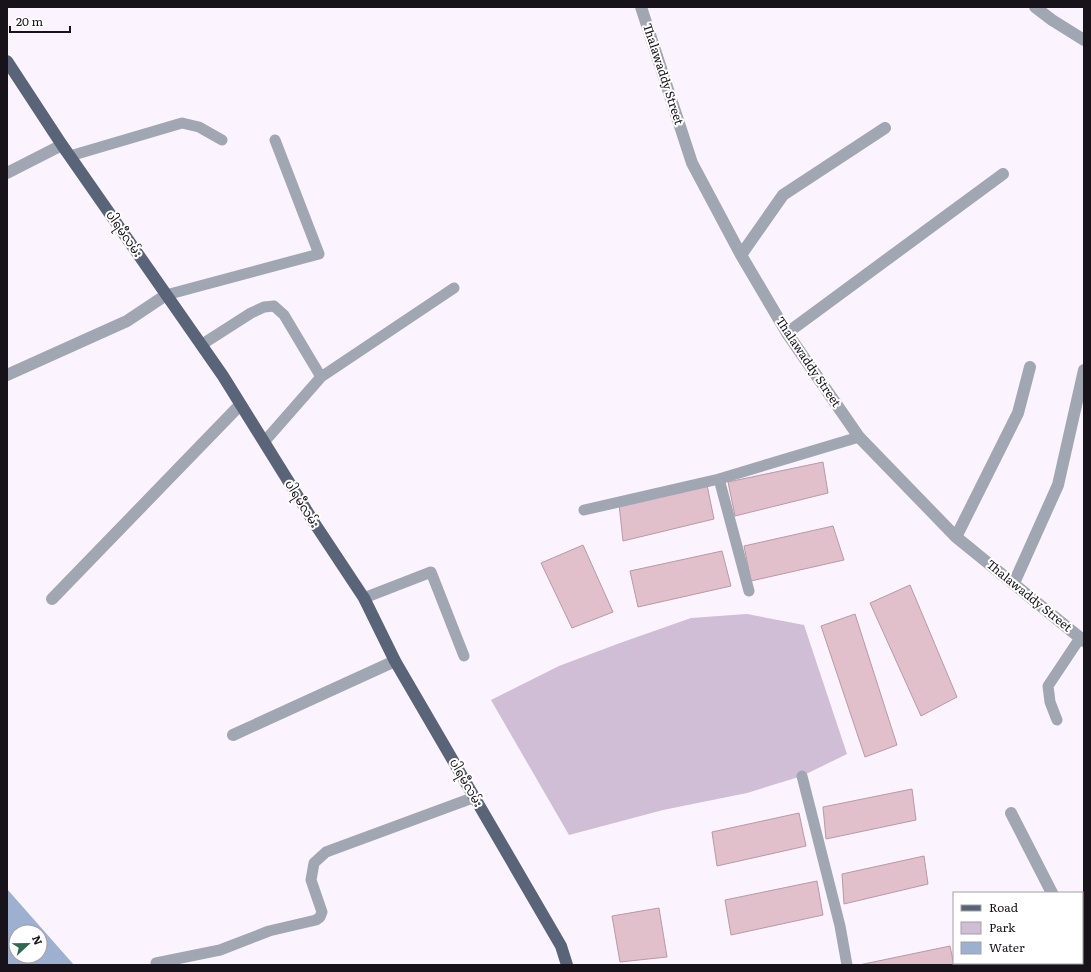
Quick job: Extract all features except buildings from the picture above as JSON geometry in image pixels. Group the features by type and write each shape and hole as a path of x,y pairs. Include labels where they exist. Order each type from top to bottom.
{"main road":[{"name":"ပါရမီလမ်း","path":"7,61 62,145 223,376 315,524 364,598 395,661 561,946 567,965"}],"street":[{"name":"Thalawaddy Street","path":"641,7 692,163 741,255 787,333 859,437 956,537 1082,639"},
{"path":"1036,7 1052,20 1084,40"},
{"path":"741,255 783,195 885,128"},
{"path":"7,173 62,145"},
{"path":"787,333 1003,174"},
{"path":"7,375 127,321 166,295"},
{"path":"956,537 1018,413 1030,367"},
{"path":"1014,584 1058,485 1084,370"},
{"path":"52,599 240,404"},
{"path":"233,735 395,661"},
{"path":"1011,813 1051,892"}],"lane":[{"path":"70,156 182,123 199,127 222,140"},
{"path":"166,295 319,254 275,140"},
{"path":"264,442 321,377 454,288"},
{"path":"201,345 251,313 264,307 274,306 284,315 321,377"},
{"path":"584,510 719,479 859,437"},
{"path":"719,479 749,591"},
{"path":"364,598 431,572 464,656"},
{"path":"1057,720 1050,702 1048,686 1082,639"},
{"path":"802,776 840,926 847,965"},
{"path":"156,963 220,950 269,932 316,920 320,917 322,912 311,880 314,863 326,852 475,797"}],"green space":[{"path":"747,614 804,625 847,754 802,776 747,793 663,810 569,835 491,700 559,666 691,618"}],"water":[{"path":"7,889 38,924 8,924 8,964 48,964 48,936 74,965 7,965"}]}
